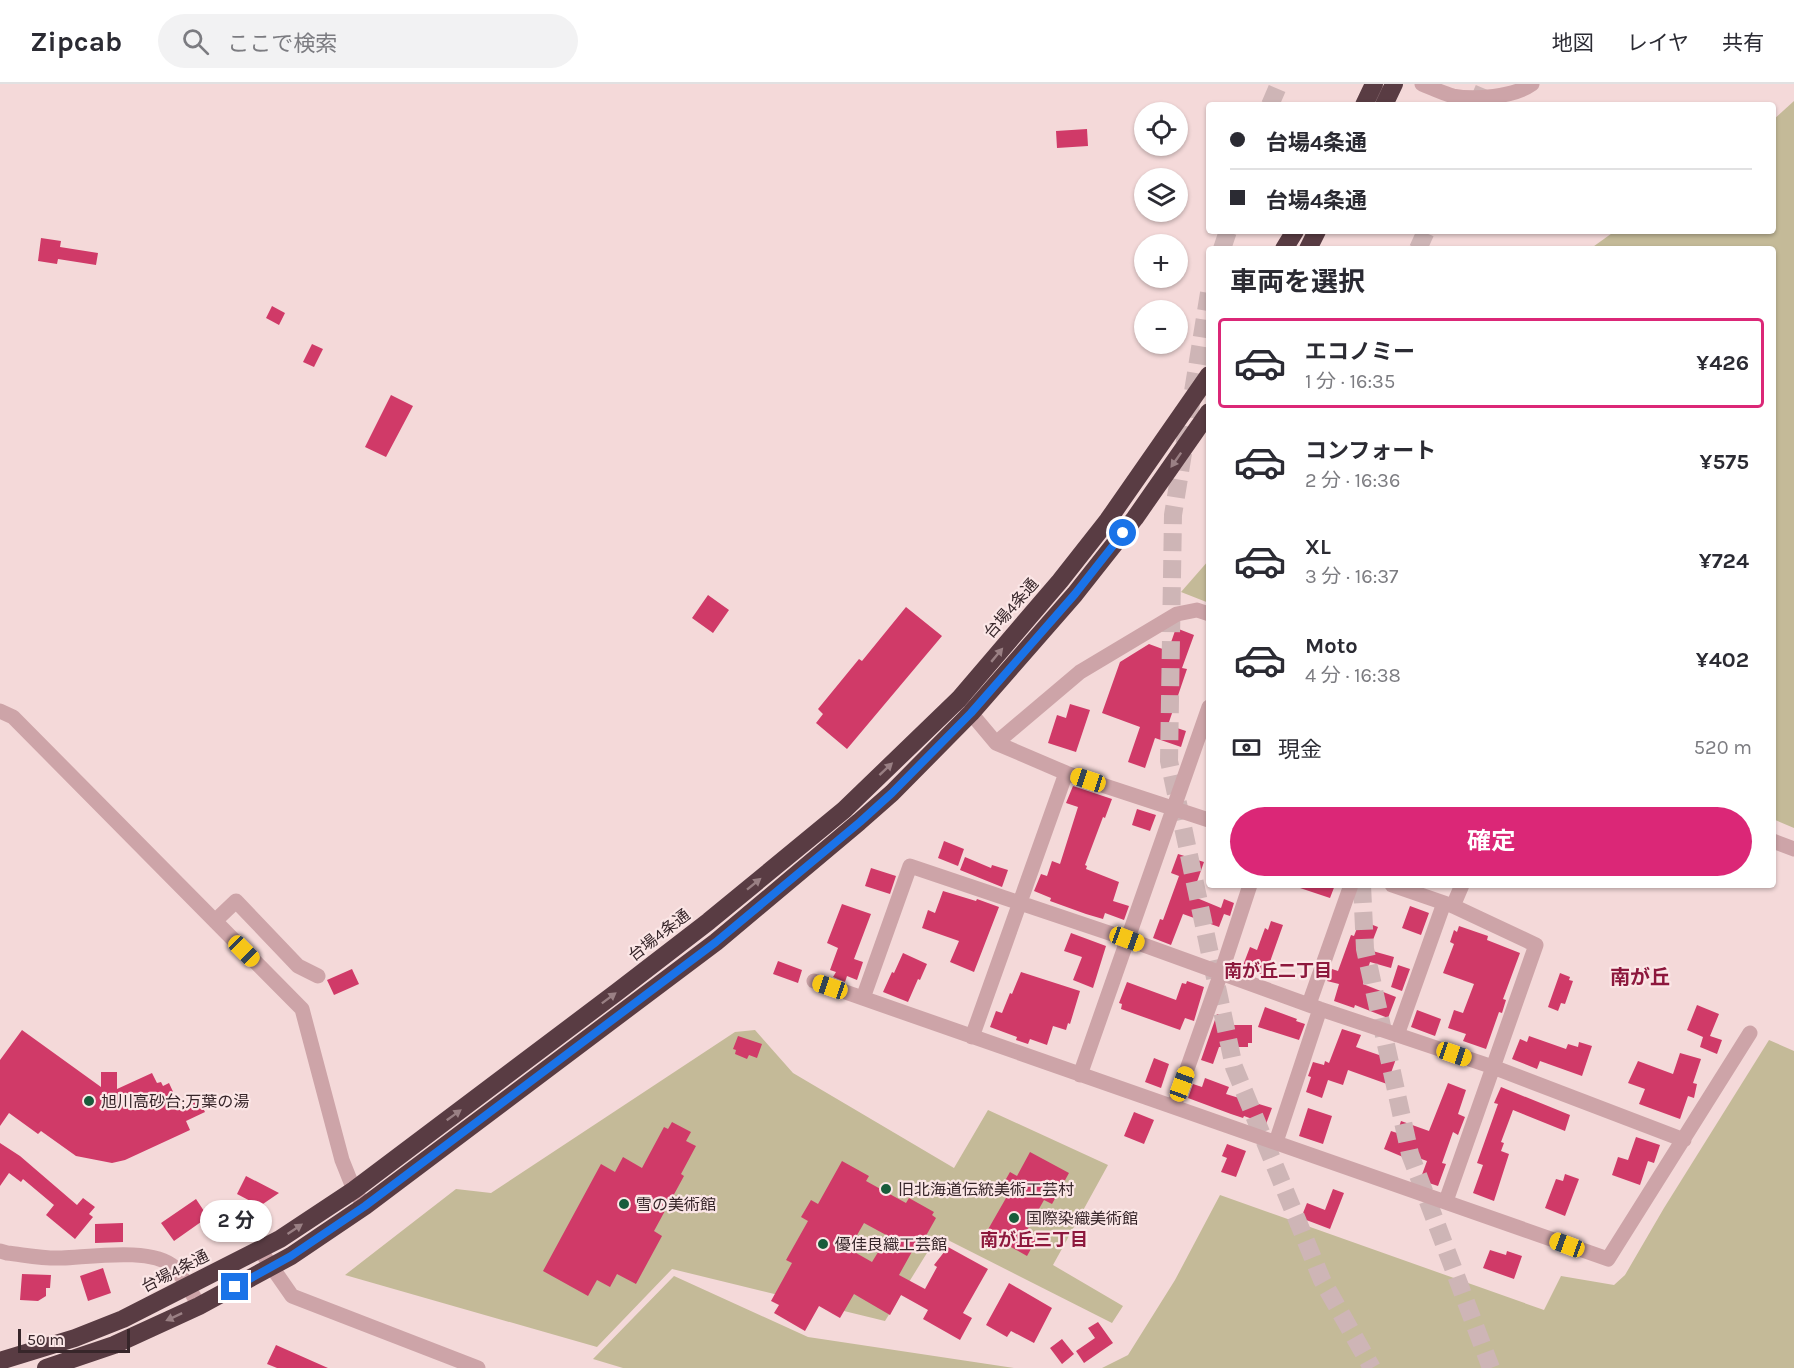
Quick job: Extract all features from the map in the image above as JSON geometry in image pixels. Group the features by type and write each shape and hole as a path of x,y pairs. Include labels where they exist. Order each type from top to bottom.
{"highway":[{"path":"1365,102 1374,84"},
{"path":"1385,102 1394,84"},
{"name":"台場4条通","path":"0,1361 123,1319 280,1239 354,1190 709,921 844,810 965,706 1101,528 1206,379"},
{"name":"台場4条通","path":"46,1368 114,1345 199,1306 271,1268 365,1206 716,942 868,814 965,706 1075,594 1135,518 1206,416"}],"street":[{"path":"1422,84 1453,96 1476,98 1502,95 1527,88 1532,84"},
{"path":"996,742 1080,672 1177,614 1197,610 1206,613"},
{"path":"965,706 996,742 1066,773 1206,819"},
{"path":"0,711 13,717 302,1009 342,1160 354,1190 365,1206"},
{"path":"1080,1075 1206,716"},
{"path":"972,1037 1066,773"},
{"path":"1776,842 1794,849"},
{"path":"863,998 910,866 1127,939 1315,1007 1493,1066 1684,1140"},
{"path":"1174,1106 1249,888"},
{"path":"1276,1142 1350,888"},
{"path":"1401,888 1449,905 1536,945 1446,1201"},
{"path":"1397,1035 1449,905 1460,888"},
{"path":"215,921 236,901 298,966 318,976"},
{"path":"814,981 1608,1259 1750,1033"},
{"path":"260,1250 292,1296 478,1368"},
{"path":"0,1251 60,1259 94,1255 155,1256 173,1266 199,1306"}],"shaded area":[{"path":"1794,101 1794,828 1776,820 1776,246 1594,246 1611,234 1776,234 1776,117"},
{"path":"1206,563 1206,602 1181,592"},
{"path":"755,1030 793,1073 954,1168 988,1110 1108,1165 1053,1265 1123,1306 1112,1323 938,1235 885,1321 672,1269 597,1347 345,1275 456,1189 491,1193 735,1032"},
{"path":"1769,1040 1794,1051 1794,1368 1102,1368 1128,1355 1175,1280 1220,1195 1544,1310 1561,1276 1614,1285 1625,1275"},
{"path":"674,1276 808,1337 1014,1368 623,1368 593,1359"}],"building":[{"path":"1087,129 1088,146 1057,148 1056,131"},
{"path":"41,238 61,241 60,247 98,253 96,265 58,259 57,264 38,261"},
{"path":"272,306 285,313 279,325 266,318"},
{"path":"312,344 323,349 314,367 303,362"},
{"path":"391,395 413,406 386,457 365,447"},
{"path":"708,595 729,610 713,633 692,618"},
{"path":"906,607 942,636 847,749 816,723 823,714 818,709 859,659 862,661"},
{"path":"1176,628 1194,635 1182,668 1187,669 1168,725 1186,731 1181,747 1155,738 1145,768 1128,762 1140,727 1102,713 1120,662 1149,644 1168,651"},
{"path":"1070,704 1090,710 1076,752 1048,743 1057,715 1066,718"},
{"path":"1073,786 1112,799 1085,865 1086,869 1119,882 1113,901 1129,906 1124,920 1105,913 1103,919 1086,914 1050,901 1051,898 1034,891 1041,874 1047,876 1052,861 1060,864 1078,807 1066,803"},
{"path":"1137,809 1156,815 1150,831 1132,825"},
{"path":"944,841 964,849 958,866 938,858"},
{"path":"1178,854 1204,862 1192,896 1221,908 1224,899 1234,903 1230,916 1224,914 1219,927 1183,914 1171,945 1153,938 1160,919 1163,920 1179,876 1171,873"},
{"path":"965,857 991,868 992,865 1008,870 1002,887 960,870"},
{"path":"871,868 896,876 890,894 865,886"},
{"path":"1300,888 1334,888 1330,898"},
{"path":"943,891 999,907 974,972 950,962 959,941 922,928 928,910 935,913"},
{"path":"842,904 871,914 854,959 863,962 857,980 847,976 845,982 833,977 836,972 830,970 838,948 827,943"},
{"path":"1410,906 1429,913 1421,935 1402,928"},
{"path":"1360,920 1378,927 1369,950 1394,957 1391,968 1370,962 1363,984 1396,997 1388,1018 1355,1005 1354,1008 1334,1001 1339,984 1327,981 1332,969 1338,971 1351,935 1354,936"},
{"path":"1271,921 1283,925 1265,976 1242,968 1250,947 1257,950 1265,928 1268,930"},
{"path":"1459,926 1488,936 1487,940 1520,953 1503,999 1506,1000 1502,1013 1499,1012 1486,1049 1463,1041 1466,1034 1448,1028 1454,1010 1463,1013 1474,984 1443,973 1454,944 1450,942 1454,930 1457,932"},
{"path":"1071,933 1106,946 1093,988 1073,980 1082,957 1064,951"},
{"path":"903,953 927,964 908,1002 883,992"},
{"path":"778,961 802,970 798,983 773,974"},
{"path":"1398,965 1410,969 1402,991 1391,987"},
{"path":"352,969 359,984 334,995 327,980"},
{"path":"1021,972 1080,991 1070,1024 1068,1023 1066,1030 1053,1026 1047,1045 1030,1039 1028,1044 1016,1040 1017,1037 990,1027 996,1011 1002,1013"},
{"path":"1560,973 1570,977 1569,980 1573,981 1565,1004 1561,1003 1558,1011 1548,1007"},
{"path":"1187,981 1204,987 1194,1021 1185,1018 1180,1030 1121,1009 1122,1004 1119,1003 1127,982 1176,1000 1182,983 1186,984"},
{"path":"1697,1005 1719,1014 1710,1036 1722,1040 1717,1054 1700,1047 1703,1037 1687,1030"},
{"path":"1265,1007 1305,1024 1299,1040 1258,1027"},
{"path":"1417,1010 1441,1019 1435,1036 1411,1027"},
{"path":"1217,1014 1227,1017 1224,1025 1252,1025 1252,1043 1248,1043 1248,1047 1219,1047 1213,1064 1201,1060"},
{"path":"1342,1029 1361,1035 1356,1047 1379,1055 1380,1051 1397,1056 1387,1084 1348,1070 1343,1085 1328,1080 1322,1098 1306,1092 1313,1062 1324,1065 1325,1061 1329,1063"},
{"name":"旭川高砂台;万葉の湯","path":"22,1030 101,1087 101,1072 117,1072 117,1089 152,1073 157,1083 161,1082 163,1086 169,1083 181,1109 199,1100 205,1112 186,1121 190,1130 125,1160 112,1163 76,1156 41,1131 38,1134 9,1113 0,1126 0,1060"},
{"path":"738,1036 762,1044 757,1058 749,1055 747,1059 735,1054 736,1050 733,1049"},
{"path":"1529,1036 1566,1049 1568,1044 1578,1047 1579,1042 1592,1046 1582,1076 1540,1061 1537,1069 1512,1059 1520,1039 1527,1042"},
{"path":"1680,1053 1701,1059 1693,1083 1697,1084 1694,1098 1688,1096 1680,1119 1639,1104 1645,1089 1628,1083 1638,1061 1673,1074"},
{"path":"1154,1058 1169,1064 1161,1088 1145,1082"},
{"path":"1205,1078 1229,1087 1226,1094 1272,1108 1266,1124 1188,1098 1193,1084 1202,1087"},
{"path":"1448,1083 1466,1090 1458,1114 1465,1117 1458,1135 1453,1132 1442,1163 1446,1164 1438,1186 1420,1180 1427,1161 1405,1153 1403,1157 1384,1149 1391,1131 1397,1133 1401,1121 1429,1131"},
{"path":"1501,1087 1570,1115 1565,1131 1513,1110 1501,1142 1504,1143 1501,1151 1509,1154 1494,1201 1473,1193 1483,1165 1477,1163 1498,1104 1494,1103"},
{"path":"1308,1108 1332,1116 1323,1144 1299,1136"},
{"path":"1134,1112 1154,1120 1144,1144 1124,1136"},
{"name":"雪の美術館","path":"672,1122 691,1132 686,1141 696,1146 681,1174 684,1176 654,1231 662,1236 636,1284 617,1274 610,1287 597,1280 588,1296 543,1271 601,1164 615,1172 623,1157 642,1168 664,1127 668,1129"},
{"path":"1636,1137 1660,1145 1654,1163 1648,1161 1640,1185 1612,1175 1618,1157 1628,1160"},
{"path":"0,1143 20,1156 77,1205 83,1198 95,1207 89,1214 93,1217 75,1239 46,1215 54,1205 23,1179 21,1182 9,1173 0,1186"},
{"path":"1227,1144 1246,1151 1236,1177 1221,1172 1227,1158 1222,1156"},
{"name":"国際染織美術館","path":"1030,1152 1069,1173 1052,1204 1044,1200 1026,1232 1037,1238 1027,1256 986,1233 1006,1198 998,1193 1010,1172 1017,1176"},
{"name":"優佳良織工芸館","path":"842,1161 869,1176 866,1181 906,1203 909,1198 934,1212 932,1215 936,1218 918,1250 914,1248 899,1275 925,1289 937,1267 934,1265 948,1247 988,1269 963,1313 972,1318 960,1340 923,1319 928,1310 901,1295 890,1315 854,1294 840,1318 819,1306 805,1331 774,1313 779,1305 771,1301 792,1263 786,1260 808,1221 801,1217 811,1200 818,1204","holes":["864,1223 888,1236 872,1262 849,1249"]},
{"path":"1565,1174 1579,1179 1565,1216 1545,1208 1556,1179 1563,1181"},
{"path":"246,1176 279,1193 260,1206 237,1194"},
{"path":"1333,1189 1344,1193 1330,1229 1301,1218 1307,1203 1325,1210"},
{"path":"196,1199 208,1217 174,1241 161,1223"},
{"path":"123,1223 123,1242 95,1243 95,1224"},
{"path":"1490,1250 1506,1255 1507,1251 1522,1256 1514,1279 1483,1268"},
{"path":"103,1268 111,1293 88,1301 80,1276"},
{"path":"22,1274 51,1275 50,1288 46,1288 46,1296 38,1301 20,1300"},
{"path":"1009,1283 1052,1308 1034,1343 1011,1331 1007,1337 986,1325"},
{"path":"1098,1322 1113,1343 1084,1363 1076,1351 1095,1338 1088,1328"},
{"path":"1062,1339 1074,1354 1062,1364 1050,1348"},
{"path":"276,1345 328,1368 277,1368 267,1364"}],"tunnel":[{"path":"1271,102 1279,84"},
{"path":"1478,102 1486,84"},
{"path":"1223,246 1227,234"},
{"path":"1419,246 1425,234"},
{"path":"1206,312 1173,515 1169,761 1234,1067 1322,1280 1372,1368"},
{"path":"1362,888 1365,949 1410,1154 1491,1368"}],"place":[{"name":"旭川高砂台;万葉の湯","path":"89,1101"},
{"name":"旧北海道伝統美術工芸村","path":"886,1189"},
{"name":"雪の美術館","path":"624,1204"},
{"name":"国際染織美術館","path":"1014,1218"},
{"name":"優佳良織工芸館","path":"823,1244"}],"district":[{"name":"南が丘二丁目","path":"1278,971"},
{"name":"南が丘","path":"1640,977"},
{"name":"南が丘三丁目","path":"1034,1240"}],"route":[{"path":"235,1287 291,1256 365,1206 716,942 860,822 971,713 1075,594 1123,533"}]}
